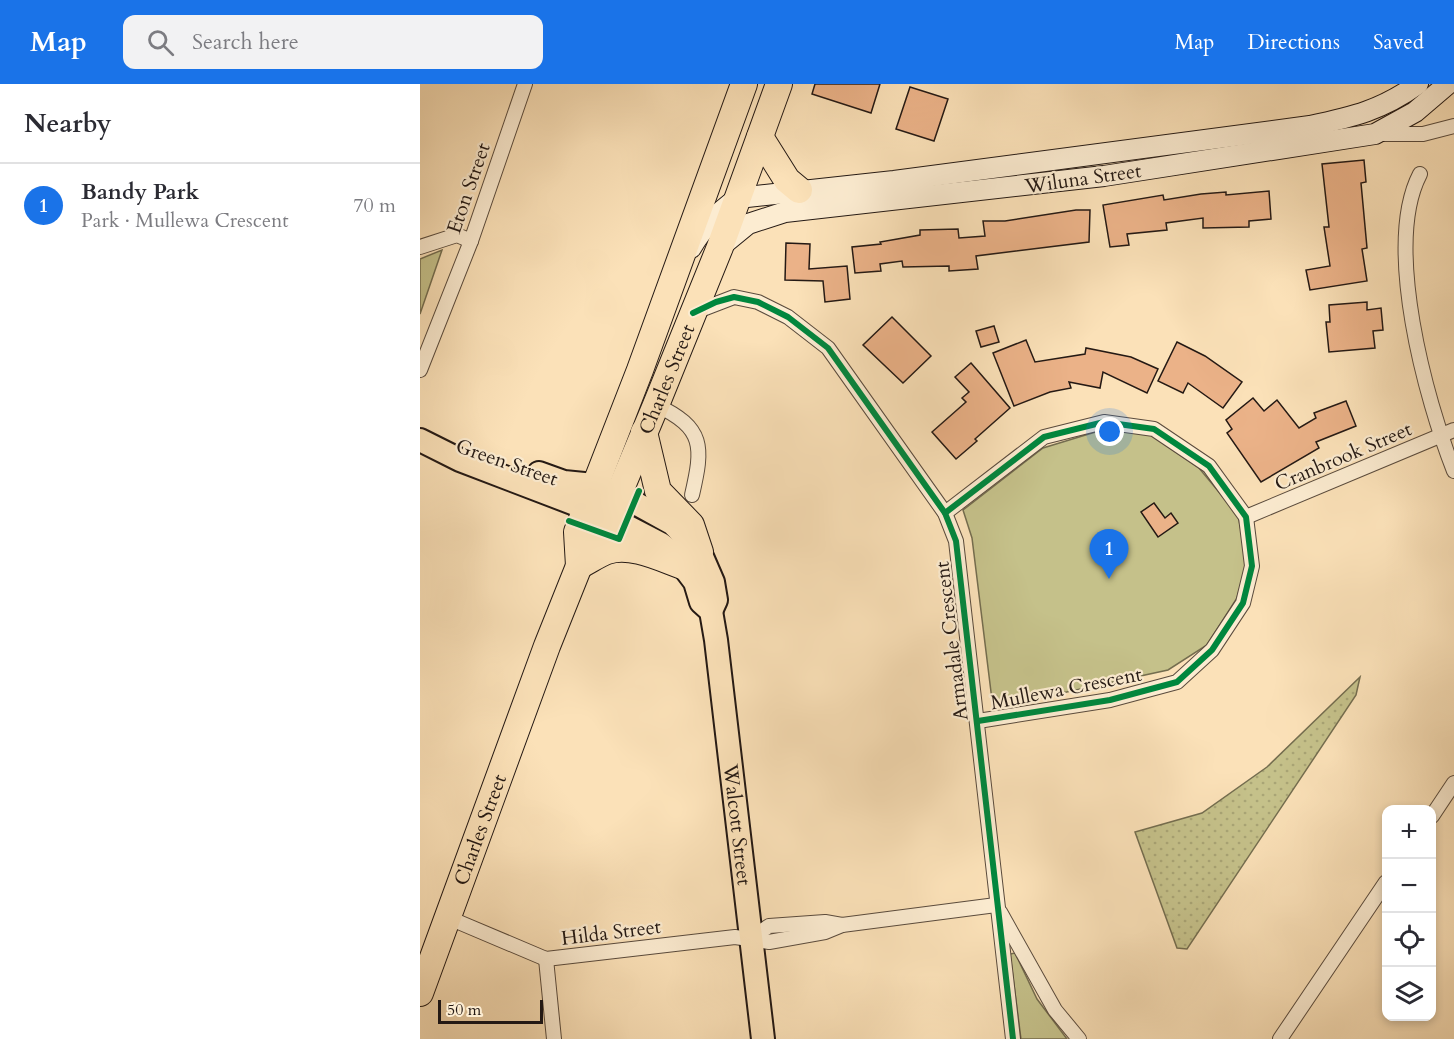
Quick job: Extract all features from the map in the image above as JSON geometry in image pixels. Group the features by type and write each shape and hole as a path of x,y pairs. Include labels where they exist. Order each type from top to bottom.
{"highway":[{"name":"Charles Street","path":"420,993 547,646 579,566 599,541 596,503 673,278 744,84"},
{"name":"Charles Street","path":"596,503 619,494 720,247 779,84"},
{"path":"760,137 787,180 799,190"},
{"path":"579,566 607,551 620,549 693,560 691,525 658,492 644,432"}],"main road":[{"name":"Wiluna Street","path":"738,198 1310,126 1363,115 1395,101 1418,84"},
{"path":"1375,134 1415,112 1448,84"},
{"name":"Wiluna Street","path":"720,247 748,224 777,214 985,190 1294,148 1375,134"},
{"path":"982,169 985,190"},
{"path":"673,278 701,232 721,210 738,198"},
{"name":"Green Street","path":"420,435 465,445 564,482 596,503"},
{"name":"Green Street","path":"420,440 460,460 596,503"},
{"name":"Walcott Street","path":"619,494 673,524 693,560 713,582 716,600 711,611 763,1039"},
{"name":"Walcott Street","path":"596,503 661,544 693,560"}],"street":[{"name":"Eton Street","path":"420,370 471,241 525,84"},
{"name":"Wiluna Street","path":"1375,134 1423,134 1454,126"},
{"path":"1420,174 1412,190 1405,271 1418,351 1440,436 1454,471"},
{"path":"420,247 457,235 471,241"},
{"name":"Armadale Crescent","path":"693,313 716,302 734,297 758,302 788,317 828,348 945,513 956,542 978,721 996,905 1049,1000 1079,1039"},
{"path":"656,405 687,422 697,438 699,464 692,495"},
{"name":"Mullewa Crescent","path":"945,513 1044,437 1104,422 1154,429 1209,466 1246,517 1252,566 1243,603 1212,650 1177,682 1110,700 978,721"},
{"name":"Cranbrook Street","path":"1246,517 1454,430"},
{"path":"1436,809 1454,783"},
{"path":"1280,1039 1382,888"},
{"path":"996,905 1013,1039"},
{"name":"Hilda Street","path":"449,918 546,959 735,937 750,939 769,926 825,922 842,925 996,905"},
{"path":"546,959 554,1039"}],"shaded area":[{"path":"442,250 420,314 420,259"},
{"path":"1102,430 1148,433 1199,468 1238,515 1247,561 1237,598 1207,645 1168,670 993,708 972,538 963,510 1043,448"},
{"path":"1360,677 1356,695 1187,949 1177,948 1135,832 1202,813 1267,767"},
{"path":"1015,953 1037,999 1067,1039 1021,1039 1010,954"}],"building":[{"path":"815,84 880,84 871,113 812,94"},
{"path":"910,87 948,99 934,141 896,129"},
{"path":"1364,160 1366,182 1361,183 1367,248 1362,249 1367,281 1310,290 1306,270 1330,266 1324,227 1329,227 1322,164"},
{"path":"1269,191 1271,219 1249,221 1249,227 1203,228 1203,218 1166,223 1167,230 1127,234 1129,245 1110,247 1103,205 1163,195 1164,200 1201,194 1226,192 1226,195"},
{"path":"1090,210 1089,242 976,256 978,269 949,271 949,266 903,267 902,261 880,264 881,271 855,273 852,247 881,244 880,242 920,235 920,230 958,229 959,238 985,236 983,221 1005,221"},
{"path":"786,243 810,244 809,269 847,266 850,299 825,302 823,281 785,280"},
{"path":"1367,302 1367,310 1381,308 1383,330 1373,331 1375,348 1329,352 1326,322 1330,322 1329,305"},
{"path":"892,317 931,356 903,383 863,345"},
{"path":"994,326 999,342 981,347 976,331"},
{"path":"1026,340 1035,362 1085,354 1086,348 1131,357 1158,369 1147,393 1103,372 1100,388 1069,382 1071,388 1050,392 1014,406 993,353"},
{"path":"1177,342 1205,356 1242,382 1223,408 1188,383 1183,393 1158,381"},
{"path":"971,363 1010,408 956,459 932,432 966,402 962,398 969,392 955,377"},
{"path":"1253,398 1264,411 1277,400 1299,428 1316,418 1314,413 1346,401 1356,426 1316,442 1319,448 1261,482 1227,433 1232,429 1226,420"},
{"path":"1154,503 1165,518 1171,513 1178,523 1158,537 1141,512"}],"cycle path":[{"path":"693,313 716,302 734,297 758,302 788,317 828,348 945,513 956,541 1013,1039"},
{"path":"945,513 1044,437 1104,422 1154,429 1209,466 1246,517 1252,566 1243,603 1212,650 1177,682 1110,700 978,721"},
{"path":"569,521 619,539 639,491"}],"place":[{"name":"Bandy Park","path":"1109,579"}]}
